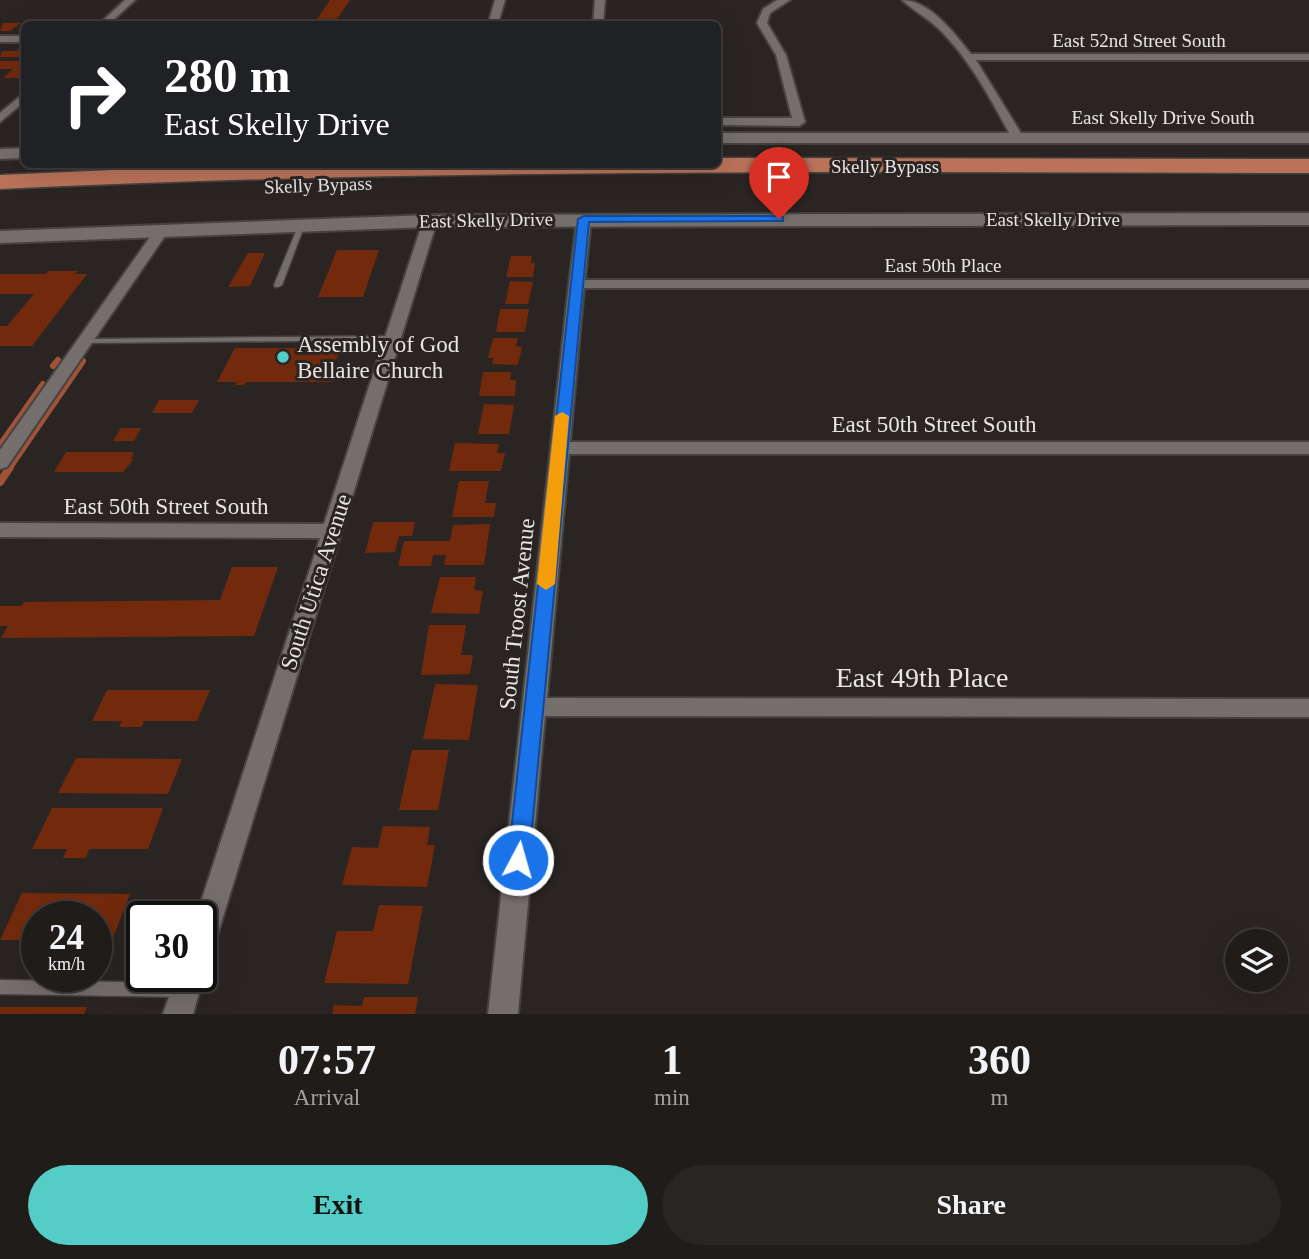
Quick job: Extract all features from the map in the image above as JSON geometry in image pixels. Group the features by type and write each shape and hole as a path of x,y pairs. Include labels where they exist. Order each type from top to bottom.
{"highway":[{"name":"Skelly Bypass","path":"721,166 1309,166"},
{"name":"Skelly Bypass","path":"0,182 187,173 417,168"},
{"path":"1209,181 1309,187"},
{"name":"Skelly Bypass","path":"0,197 210,188 505,182 1309,181"}],"main road":[{"path":"721,138 1018,138"},
{"name":"East Skelly Drive South","path":"1018,138 1309,138"},
{"path":"0,154 21,153"},
{"name":"East Skelly Drive","path":"0,237 430,221 1309,219"}],"street":[{"path":"106,21 130,0"},
{"path":"494,21 500,0"},
{"path":"598,21 600,0"},
{"path":"721,122 799,122 781,54 762,23 764,13 768,9 785,0"},
{"path":"907,0 949,31 969,57 1018,138"},
{"path":"0,39 21,39"},
{"name":"East 52nd Street South","path":"969,57 1309,57"},
{"path":"0,119 21,99"},
{"name":"South Troost Avenue","path":"503,1014 584,219"},
{"name":"South Utica Avenue","path":"214,901 430,221"},
{"path":"0,463 162,229"},
{"name":"East 50th Place","path":"576,284 1309,284"},
{"name":"East 50th Street South","path":"559,448 1309,449"},
{"name":"East 50th Street South","path":"0,530 332,531"},
{"name":"East 49th Place","path":"534,707 1309,708"}],"lane":[{"path":"278,285 302,224"},
{"path":"86,341 395,338"},
{"path":"0,987 185,993"}],"building":[{"path":"330,0 350,0 337,19 317,19"},
{"path":"3,23 21,23 10,31 0,31"},
{"path":"21,47 21,57 0,57 2,51 16,51"},
{"path":"0,61 21,61 21,78 3,78 13,69 0,69"},
{"path":"337,250 379,250 363,297 318,297"},
{"path":"248,253 265,253 250,286 228,287"},
{"path":"511,256 532,256 531,263 535,263 533,277 506,277"},
{"path":"48,271 78,271 75,274 87,274 32,346 0,346 0,326 7,326 34,294 0,294 0,274 46,274"},
{"path":"510,281 533,282 528,304 505,304"},
{"path":"500,309 529,309 525,332 496,332"},
{"path":"493,338 518,338 516,346 522,347 518,365 492,364 494,358 488,358"},
{"name":"Assembly of God Bellaire Church","path":"235,348 341,348 333,367 342,367 337,381 246,382 244,385 235,385 237,382 217,382"},
{"path":"483,372 511,372 510,380 516,380 515,396 479,396"},
{"path":"159,400 199,400 192,413 152,413"},
{"path":"484,404 514,405 509,434 478,434"},
{"path":"121,428 141,428 134,441 113,441"},
{"path":"455,443 499,444 497,453 505,453 501,471 449,471"},
{"path":"66,452 134,452 131,459 134,459 123,472 54,472"},
{"path":"459,481 489,481 485,503 496,503 494,517 452,517"},
{"path":"373,522 415,522 412,536 399,536 395,552 365,553"},
{"path":"490,524 484,565 444,565 446,555 433,555 431,566 398,566 404,541 450,541 453,525"},
{"path":"232,567 278,567 254,636 1,638 8,626 0,626 0,606 22,606 24,602 220,600"},
{"path":"440,577 476,577 474,590 483,591 479,614 431,613"},
{"path":"429,625 466,625 461,655 473,655 470,674 421,675"},
{"path":"435,684 478,685 469,740 423,739"},
{"path":"107,690 210,690 197,721 144,721 141,727 119,727 122,721 92,721"},
{"path":"412,750 449,750 438,810 399,810"},
{"path":"76,758 182,759 168,794 58,793"},
{"path":"52,808 163,808 148,849 89,849 86,858 63,858 67,849 32,849"},
{"path":"383,826 430,827 427,845 435,845 427,887 342,885 352,847 378,848"},
{"path":"22,893 130,894 112,940 112,901 21,901 21,940 0,940"},
{"path":"379,905 423,906 408,984 324,983 337,931 373,931"},
{"path":"364,997 418,997 415,1014 332,1014 334,1005 362,1006"},
{"path":"0,1007 87,1007 84,1014 0,1014"}],"waterway":[{"path":"53,366 58,360"},
{"path":"9,469 83,361"},
{"path":"0,445 43,384"},
{"path":"0,482 10,467"}],"slow traffic":[{"path":"546,584 562,416"}],"place":[{"name":"Assembly of God Bellaire Church","path":"283,357"}],"route":[{"path":"518,860 584,219 779,219"}]}
